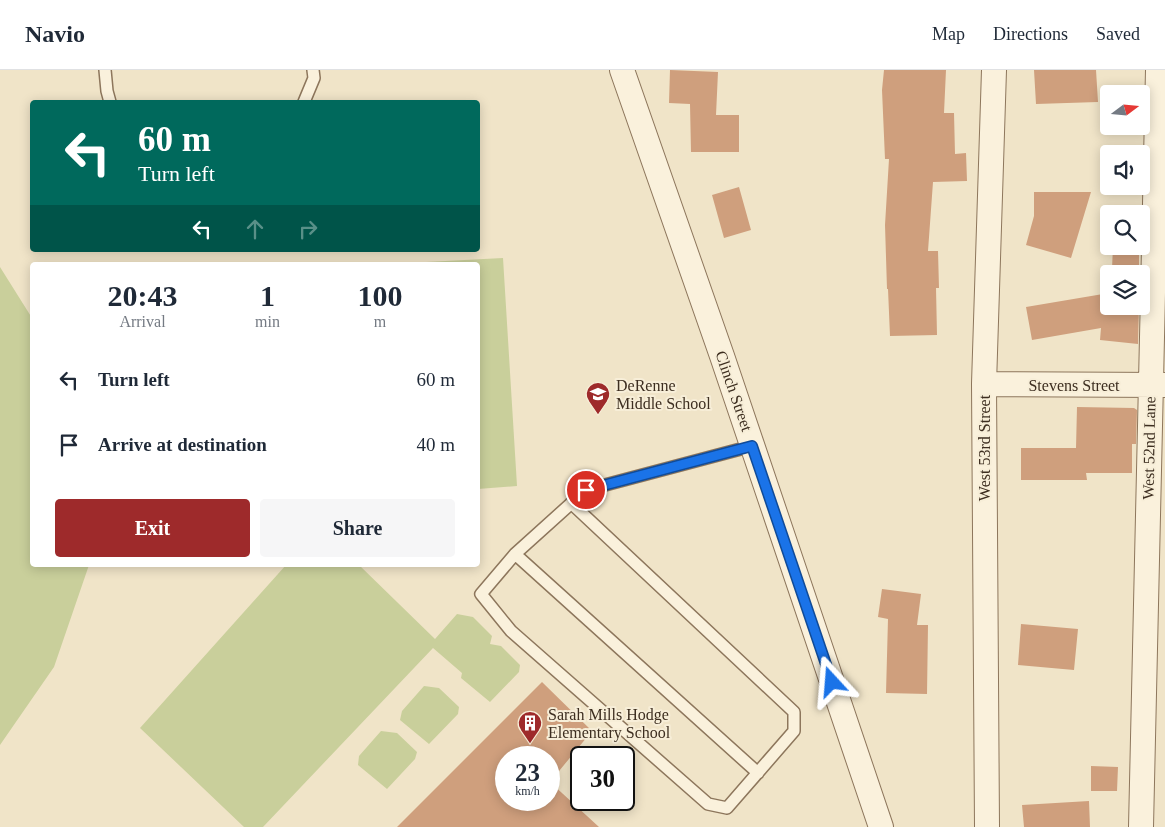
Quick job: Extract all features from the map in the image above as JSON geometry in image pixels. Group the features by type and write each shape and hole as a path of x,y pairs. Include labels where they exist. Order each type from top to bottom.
{"street":[{"name":"Clinch Street","path":"622,70 881,827"},
{"name":"West 53rd Street","path":"987,827 984,384 994,70"},
{"name":"West 52nd Lane","path":"1141,827 1158,385 1158,70"},
{"name":"Stevens Street","path":"984,384 1158,385"}],"lane":[{"path":"105,70 109,100"},
{"path":"305,100 314,78 313,70"},
{"path":"571,503 794,712 794,732 727,808 708,804 511,631 480,594 515,554 571,503 586,490 752,446"},
{"path":"515,554 758,773"}],"green space":[{"path":"503,258 517,486 480,489 480,262 426,262"},
{"path":"0,267 30,315 30,567 88,567 54,667 0,745"},
{"path":"284,567 361,567 435,639 457,614 473,617 492,636 490,644 501,646 520,665 519,672 490,702 461,678 462,673 433,648 263,827 244,827 140,728"},
{"path":"424,686 439,688 459,707 458,714 429,744 400,720 402,711"},
{"path":"381,731 397,733 417,752 415,759 387,789 358,765 359,756"}],"building":[{"path":"670,70 718,72 716,115 739,115 739,152 691,152 690,104 669,103"},
{"path":"884,70 946,70 944,113 954,113 955,154 966,153 967,181 933,182 928,251 938,251 939,288 936,288 937,335 890,336 885,225 889,159 885,159 882,90"},
{"path":"1034,70 1096,70 1098,102 1036,104"},
{"path":"739,187 751,230 724,238 712,195"},
{"path":"1034,192 1091,192 1071,258 1026,245 1034,216"},
{"path":"1113,255 1139,255 1139,265 1112,265"},
{"path":"1100,295 1100,315 1139,315 1138,344 1100,340 1101,328 1032,340 1026,307"},
{"path":"1077,407 1134,408 1137,410 1136,444 1132,444 1132,473 1086,473 1087,480 1021,480 1021,448 1076,448"},
{"path":"882,589 921,594 917,625 928,625 927,694 886,693 888,619 878,617"},
{"path":"1021,624 1078,629 1074,670 1018,665"},
{"name":"Sarah Mills Hodge Elementary School","path":"542,682 592,731 580,746 570,746 570,758 560,770 560,746 495,746 495,811 560,811 560,791 570,800 570,811 582,811 599,827 397,827"},
{"path":"1091,766 1118,767 1117,791 1091,791"},
{"path":"1089,801 1090,827 1024,827 1022,805"}],"place":[{"name":"DeRenne Middle School","path":"598,415"},
{"name":"Sarah Mills Hodge Elementary School","path":"530,744"}],"route":[{"path":"586,490 752,446 832,682"}]}
